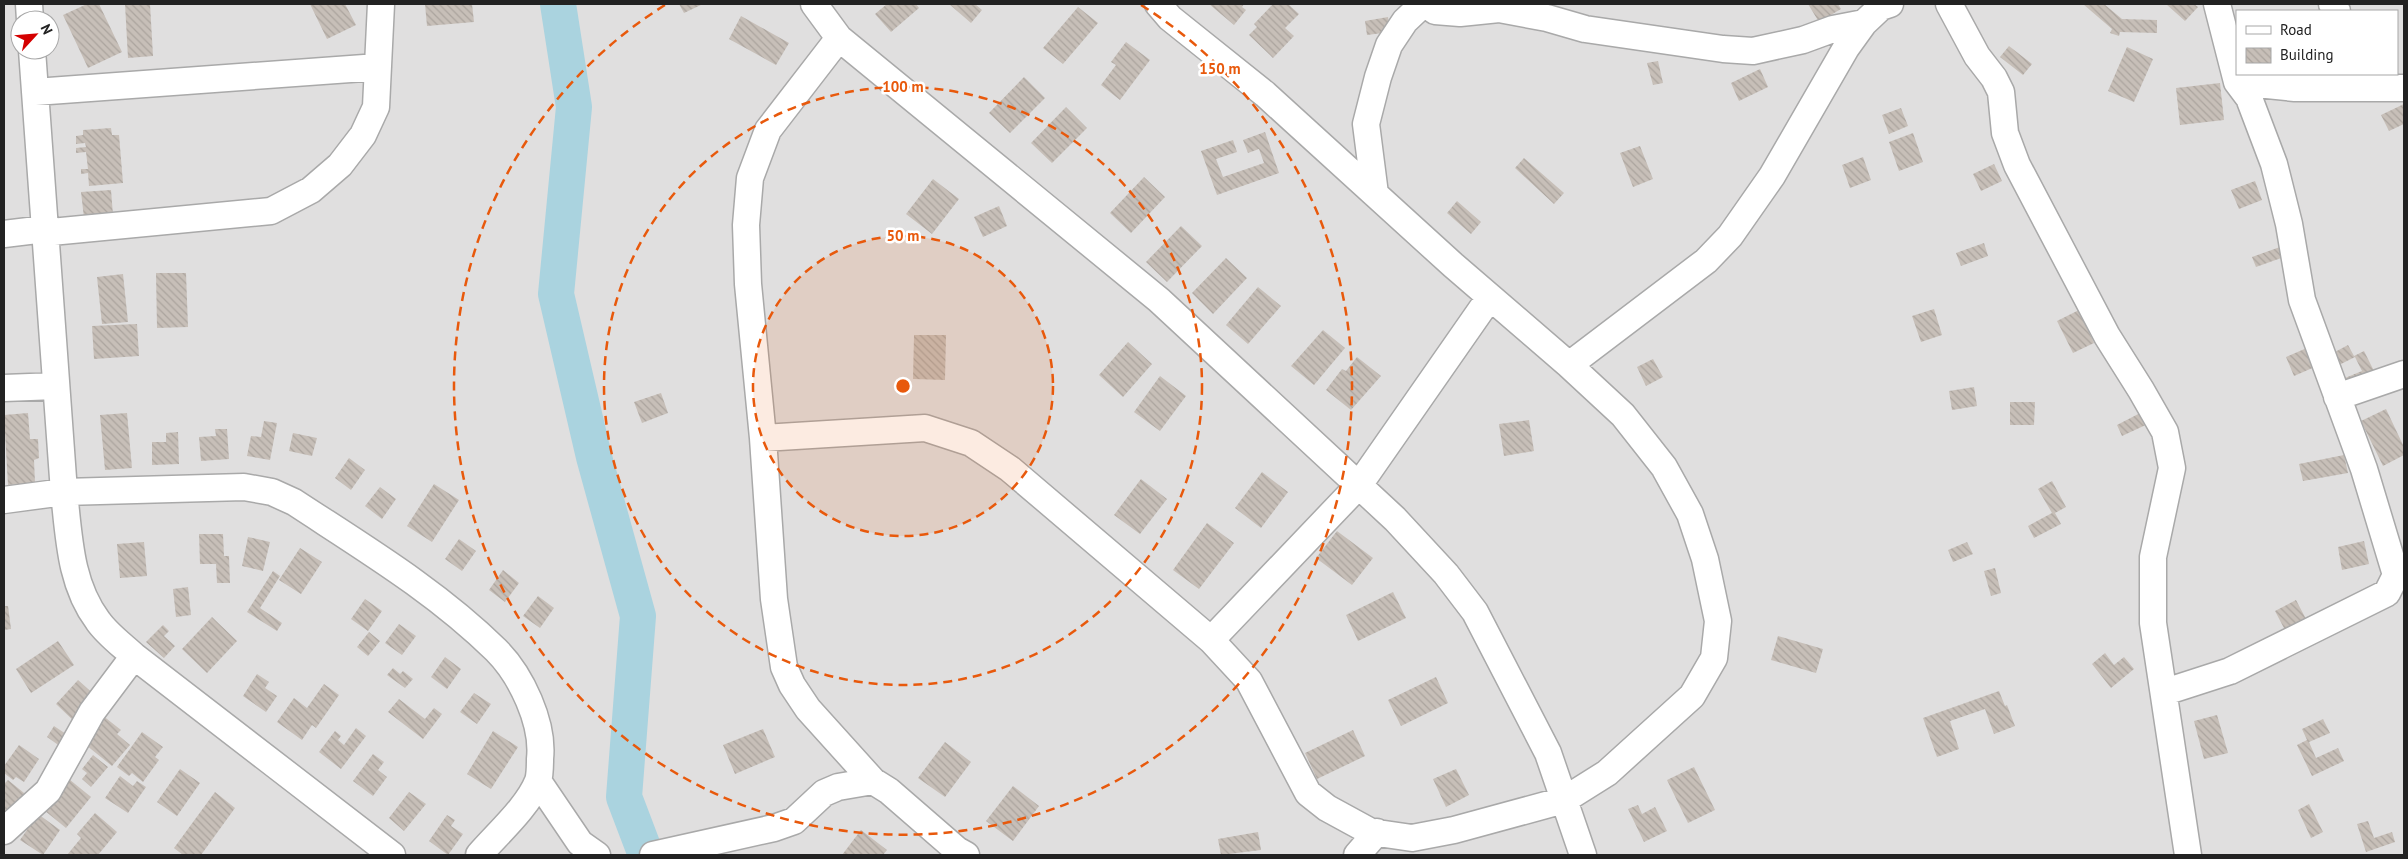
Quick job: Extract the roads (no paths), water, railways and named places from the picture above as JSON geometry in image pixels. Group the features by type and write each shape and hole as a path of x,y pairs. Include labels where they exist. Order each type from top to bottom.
{"street":[{"path":"4,234 45,229 51,232 271,211 311,190 340,165 363,135 376,107 380,4"},
{"path":"814,4 839,38 1159,300 1395,519 1446,574 1475,612 1548,753 1583,855"},
{"path":"763,438 925,428 971,444 1010,470 1211,640 1249,681 1308,793 1327,808 1371,832 1412,838 1454,830 1564,800 1607,773 1692,696 1714,658 1718,620 1705,559 1690,514 1664,467 1624,415 1264,94 1170,18 1158,4"},
{"path":"1374,194 1366,124 1378,77 1389,45 1405,21 1423,4"},
{"path":"1427,4 1436,11 1460,14 1499,9 1547,18 1593,30 1723,49 1753,51 1803,40 1833,28 1864,23"},
{"path":"1569,365 1706,261 1730,236 1772,176 1846,48 1864,23 1881,7 1890,4"},
{"path":"1949,4 1977,56 2001,92 2006,132 2017,165 2106,336 2141,390 2165,432 2172,468 2153,557 2153,623 2165,692 2188,855"},
{"path":"2165,692 2230,671 2387,593 2396,575 2364,469 2302,300 2289,224 2274,164 2250,98 2237,82 2217,4"},
{"path":"839,38 768,130 750,178 746,224 747,264 763,438 771,562 784,667 808,709 873,781 889,791 957,850 966,855"},
{"path":"33,60 64,492 71,554 78,586 98,622 134,656 392,855"},
{"path":"35,92 378,67"},
{"path":"2237,82 2295,88 2397,83"},
{"path":"1211,640 1359,485 1490,297"},
{"path":"2337,397 2404,374"},
{"path":"4,388 56,386"},
{"path":"4,500 64,492 244,487 272,492 294,502 419,584 497,651 517,680 533,710 542,744 538,781 523,804 479,855"},
{"path":"4,831 48,791 92,712 134,656"},
{"path":"538,781 580,843 597,855"},
{"path":"653,855 794,821 824,793 838,788 873,781"},
{"path":"1357,855 1377,832"}],"waterway":[{"path":"558,4 574,107 556,294 594,457 638,616 624,797 646,855"}]}
